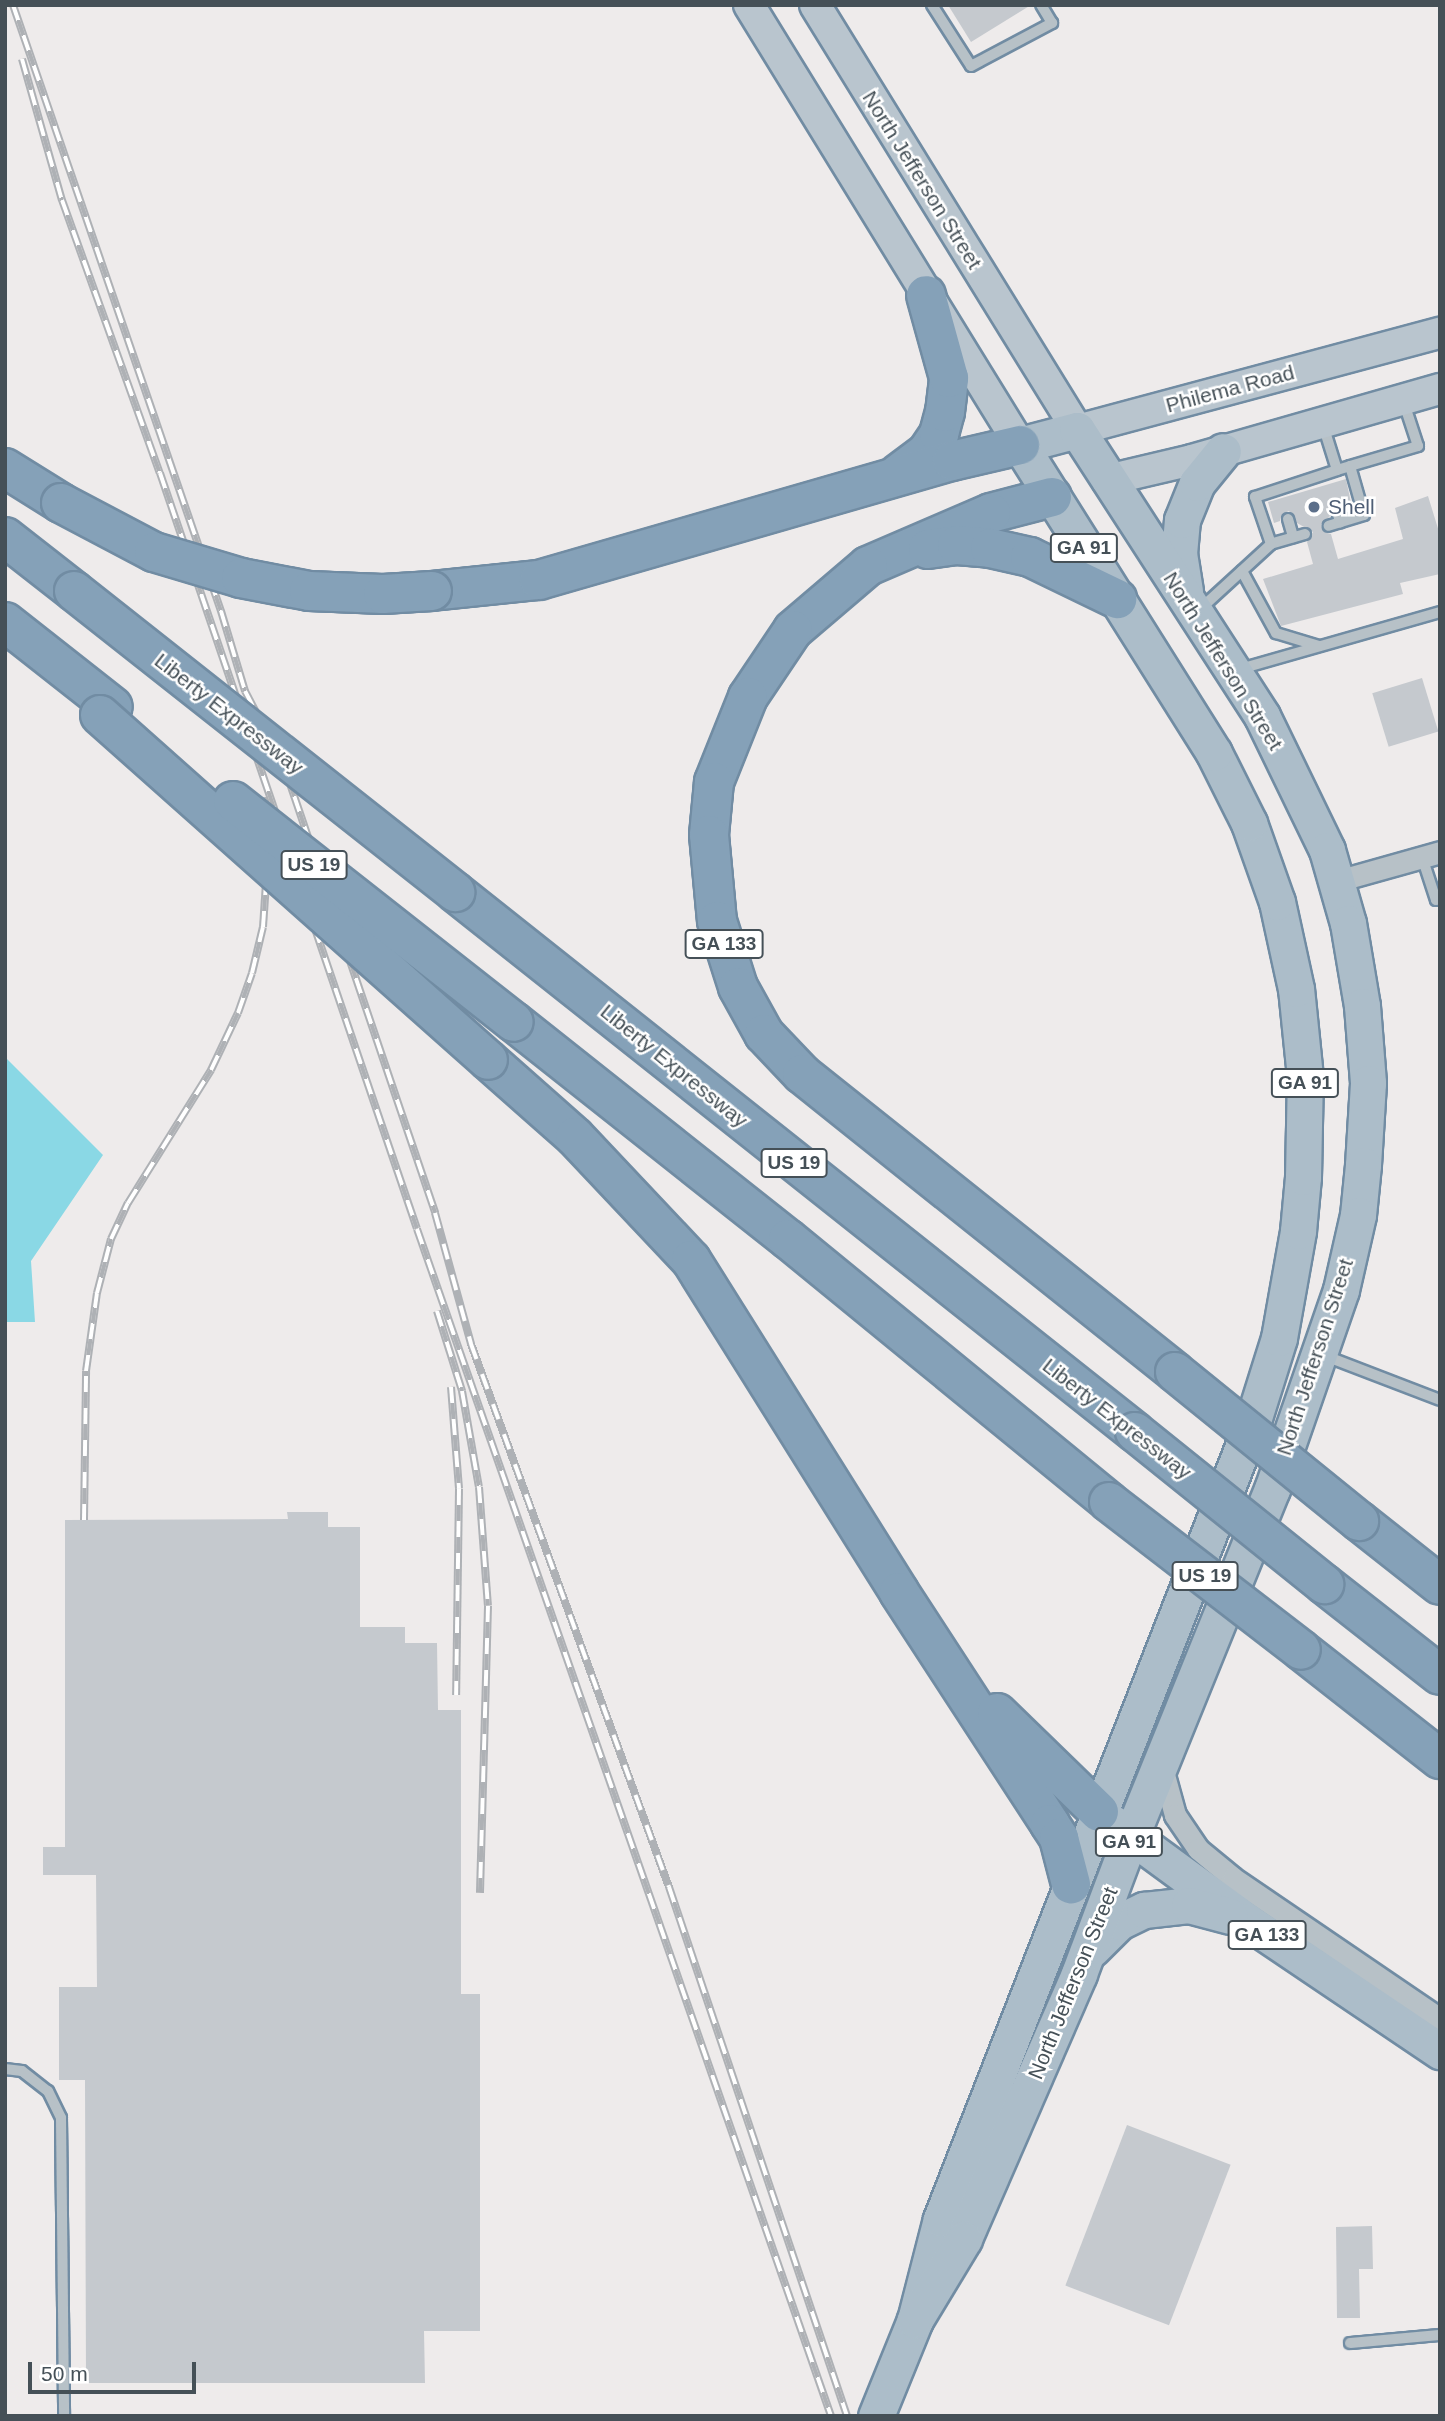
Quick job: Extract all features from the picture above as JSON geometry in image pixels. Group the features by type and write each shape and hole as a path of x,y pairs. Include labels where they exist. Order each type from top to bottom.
{"highway":[{"path":"891,479 927,452 939,434 945,412 949,378 926,295"},
{"path":"5,468 61,503 154,552 241,578 309,591 383,594 539,580 891,479 1020,445"},
{"name":"GA 133","path":"1052,497 991,513 869,566 793,631 748,697 714,782 709,835 717,922 738,987 764,1034 802,1074 1440,1584"},
{"name":"Liberty Expressway","path":"5,537 1440,1675"},
{"path":"895,555 957,545 990,548 1056,567 1117,599"},
{"path":"5,622 66,669 107,711 575,1137 691,1260 899,1592 953,1671 1059,1838 1071,1884"},
{"name":"US 19","path":"107,711 514,1023 788,1239 1109,1502 1440,1759"},
{"path":"953,1671 1099,1812"}],"main road":[{"path":"749,5 1020,445"},
{"name":"North Jefferson Street","path":"815,5 1107,480 1262,716 1301,791 1337,881 1357,967 1368,1083 1358,1216 1341,1290 1272,1489 1160,1762 1079,1974 964,2239 915,2320"},
{"name":"Philema Road","path":"1020,445 1440,333"},
{"path":"1107,480 1223,451 1440,389"},
{"name":"GA 91","path":"1020,445 1117,599"},
{"path":"1192,608 1180,571 1182,520 1197,483 1223,451"},
{"name":"GA 133","path":"1052,497 1107,480"},
{"name":"North Jefferson Street","path":"876,2416 915,2320 941,2219 1253,1421 1279,1338 1298,1231 1305,1127 1304,1077 1296,989 1280,913 1263,860 1214,753 1117,599"},
{"name":"GA 133","path":"1099,1812 1130,1838 1247,1921 1440,2051"},
{"path":"1079,1974 1106,1933 1144,1910 1189,1905 1247,1921"}],"street":[{"path":"1337,881 1431,855"},
{"path":"1160,1762 1175,1815 1198,1849 1233,1878 1440,2019"}],"lane":[{"path":"932,5 971,66 1052,23 1041,5"},
{"path":"1271,544 1255,496 1281,493 1350,466 1419,446 1403,399"},
{"path":"1322,422 1331,475"},
{"path":"1336,507 1335,524 1364,515 1350,466"},
{"path":"1287,519 1293,537"},
{"path":"1192,608 1242,571 1271,544 1305,534"},
{"path":"1242,571 1276,633 1320,646"},
{"path":"1233,671 1440,612"},
{"path":"1431,855 1436,900 1440,899"},
{"path":"1321,1354 1440,1400"},
{"path":"5,2070 22,2071 48,2091 61,2119 64,2416"},
{"path":"1350,2343 1440,2335"}],"water":[{"path":"5,1057 103,1155 31,1261 35,1322 5,1322"}],"building":[{"path":"948,5 1031,5 971,42"},
{"path":"1346,479 1351,503 1344,505 1339,500 1331,501 1328,506 1330,516 1321,525 1324,532 1331,534 1338,559 1403,539 1395,508 1428,496 1440,535 1440,574 1400,583 1403,594 1281,626 1263,579 1313,564 1307,542 1313,532 1297,523 1289,511 1282,514 1280,521 1274,523 1268,502"},
{"path":"1422,678 1438,732 1389,747 1372,693"},
{"path":"287,1512 328,1512 328,1527 360,1527 360,1627 405,1627 405,1643 437,1643 438,1710 461,1710 461,1994 480,1994 480,2331 424,2331 425,2383 86,2383 85,2080 59,2080 59,1987 97,1987 96,1875 43,1875 43,1847 65,1847 65,1520 288,1519"},
{"path":"1127,2125 1231,2165 1169,2325 1065,2286"},
{"path":"1372,2226 1373,2269 1359,2269 1360,2318 1337,2318 1336,2227"}],"railway":[{"path":"13,5 221,611 245,691 284,766 435,1213 471,1344 669,1887 847,2416"},
{"path":"22,59 62,200 160,473 417,1229 831,2416"},
{"path":"84,1520 86,1371 97,1293 111,1239 128,1203 211,1070 238,1013 252,973 263,927 268,853 264,797"},
{"path":"437,1311 462,1391 479,1487 488,1606 480,1893"},
{"path":"451,1387 459,1489 456,1695"}],"place":[{"name":"Shell","path":"1314,507"}]}
